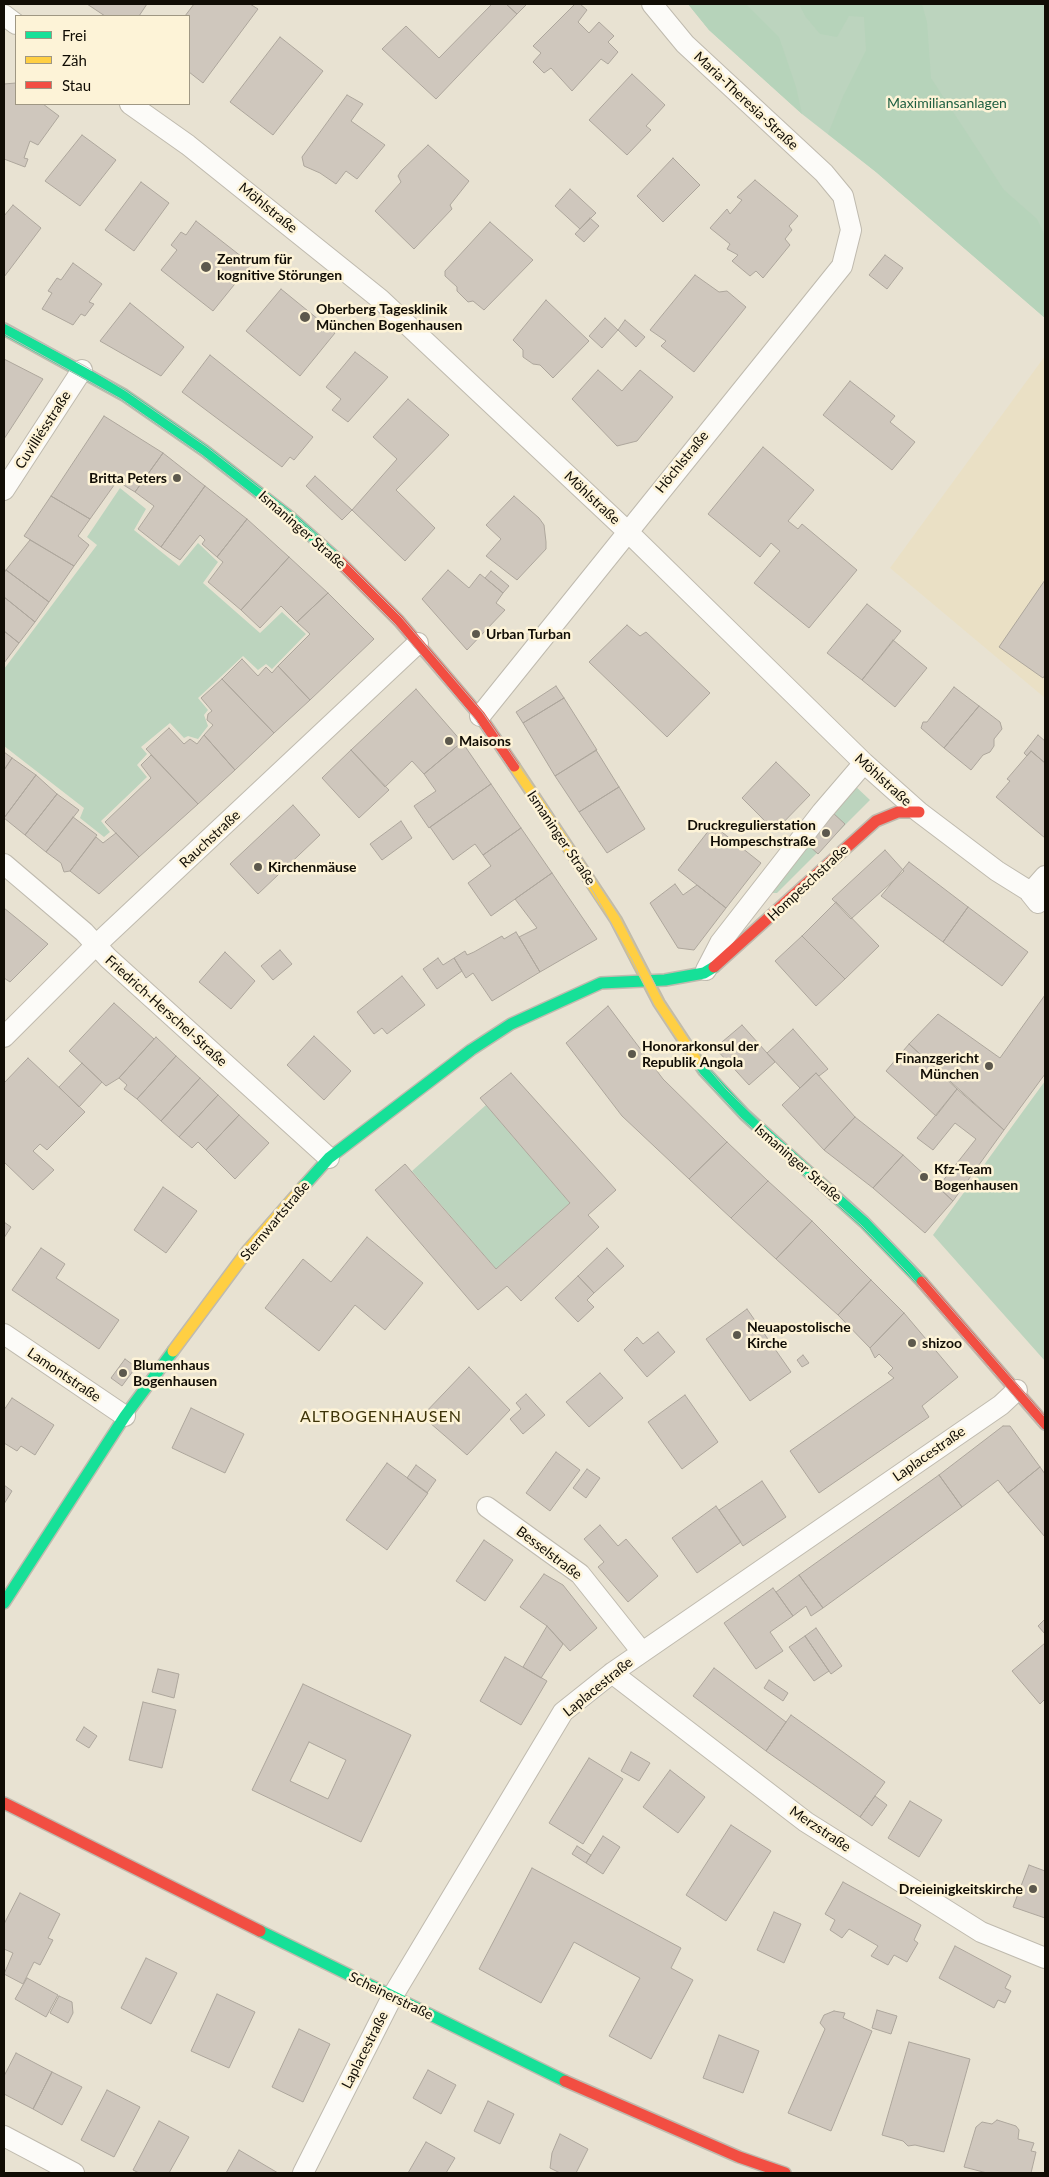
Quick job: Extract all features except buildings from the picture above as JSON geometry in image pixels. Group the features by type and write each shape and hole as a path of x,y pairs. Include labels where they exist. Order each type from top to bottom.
{"street":[{"name":"Maria-Theresia-Straße","path":"652,4 685,44 824,173 843,196"},
{"path":"4,15 15,23"},
{"name":"Möhlstraße","path":"131,105 188,145 380,299 627,531 864,763 919,812 1038,897 1045,911"},
{"name":"Höchlstraße","path":"480,716 842,266 850,230 843,196"},
{"name":"Ismaninger Straße","path":"4,329 82,370 164,422 245,481 334,556 418,642 480,716 616,920 679,1036 722,1093 767,1137 817,1179 878,1235 952,1315 1045,1424"},
{"name":"Cuvilliésstraße","path":"4,490 82,370"},
{"name":"Rauchstraße","path":"4,1037 96,945 418,642"},
{"name":"Hompeschstraße","path":"704,973 726,935 822,812 864,763"},
{"name":"Hompeschstraße","path":"647,980 665,980 704,973 722,962 876,821 898,812 919,812"},
{"name":"Friedrich-Herschel-Straße","path":"4,864 96,945 115,965 329,1158"},
{"path":"1038,897 1045,876"},
{"name":"Sternwartstraße","path":"6,1596 125,1416 248,1250 329,1158 472,1050 511,1024 601,983 647,980"},
{"name":"Lamontstraße","path":"4,1334 125,1416"},
{"name":"Laplacestraße","path":"302,2173 392,1997 563,1712 612,1673 1001,1405 1017,1390"},
{"name":"Besselstraße","path":"488,1507 580,1574 642,1652"},
{"name":"Merzstraße","path":"612,1673 806,1822 981,1932 1045,1958"},
{"name":"Scheinerstraße","path":"4,1802 392,1997 735,2165 785,2173"},
{"path":"4,2136 74,2173"}],"shaded area":[{"path":"1045,356 1045,698 890,568"}],"green space":[{"name":"Maximiliansanlagen","path":"688,4 1045,4 1045,318 876,172 802,114 709,30"},
{"path":"688,4 746,4 779,37 796,87 802,114 709,30"},
{"path":"799,4 922,4 927,22 931,78 1004,190 1037,219 1045,236 1045,318 876,172 828,134 844,94 866,50 864,17 849,16 837,37 820,34 805,16"},
{"path":"120,488 146,509 134,530 179,566 198,543 218,562 203,583 260,633 282,612 306,634 272,669 266,664 258,670 243,656 198,698 208,710 204,715 208,726 198,739 188,736 184,738 170,723 141,747 147,754 137,765 147,777 101,821 110,832 104,837 80,818 84,808 4,746 4,669 97,545 87,537"},
{"path":"853,784 870,800 777,893 766,893"},
{"path":"1045,1081 1045,1361 933,1235"},
{"path":"486,1105 570,1203 496,1269 412,1171"}],"tram line":[{"path":"4,323 85,366 126,391 207,447 293,514 337,553 402,618 483,713 545,803 620,917 663,1000 708,1068 726,1089 771,1133 868,1218 913,1265 1045,1417"},
{"path":"4,334 121,399 202,455 287,521 331,560 395,624 475,719 593,891 632,960 654,1005 700,1074 741,1118 861,1225 907,1272 1045,1432"}],"traffic: fast":[{"path":"4,329 124,395 205,451 290,517 336,558"},
{"path":"303,1187 329,1158 471,1050 511,1024 601,983 665,980 704,973 714,967"},
{"path":"696,1059 704,1071 745,1115 864,1222 922,1282"},
{"path":"4,1603 125,1416 173,1351"},
{"path":"260,1931 565,2081"}],"traffic: slow":[{"path":"514,766 616,920 659,1003 696,1059"},
{"path":"173,1351 248,1250 303,1187"}],"traffic: jam":[{"path":"336,558 399,621 480,716 514,766"},
{"path":"714,967 876,821 898,812 919,812"},
{"path":"922,1282 1045,1424"},
{"path":"4,1803 260,1931"},
{"path":"565,2081 739,2157 785,2173"}],"place":[{"name":"Zentrum für kognitive Störungen","path":"206,267"},
{"name":"Oberberg Tagesklinik München Bogenhausen","path":"305,317"},
{"name":"Britta Peters","path":"177,478"},
{"name":"Urban Turban","path":"476,634"},
{"name":"Maisons","path":"449,741"},
{"name":"Druckregulierstation Hompeschstraße","path":"826,833"},
{"name":"Kirchenmäuse","path":"258,867"},
{"name":"Honorarkonsul der Republik Angola","path":"632,1054"},
{"name":"Finanzgericht München","path":"989,1066"},
{"name":"Kfz-Team Bogenhausen","path":"924,1177"},
{"name":"Neuapostolische Kirche","path":"737,1335"},
{"name":"shizoo","path":"912,1343"},
{"name":"Blumenhaus Bogenhausen","path":"123,1373"},
{"name":"Dreieinigkeitskirche","path":"1033,1889"}],"district":[{"name":"ALTBOGENHAUSEN","path":"381,1417"}]}
